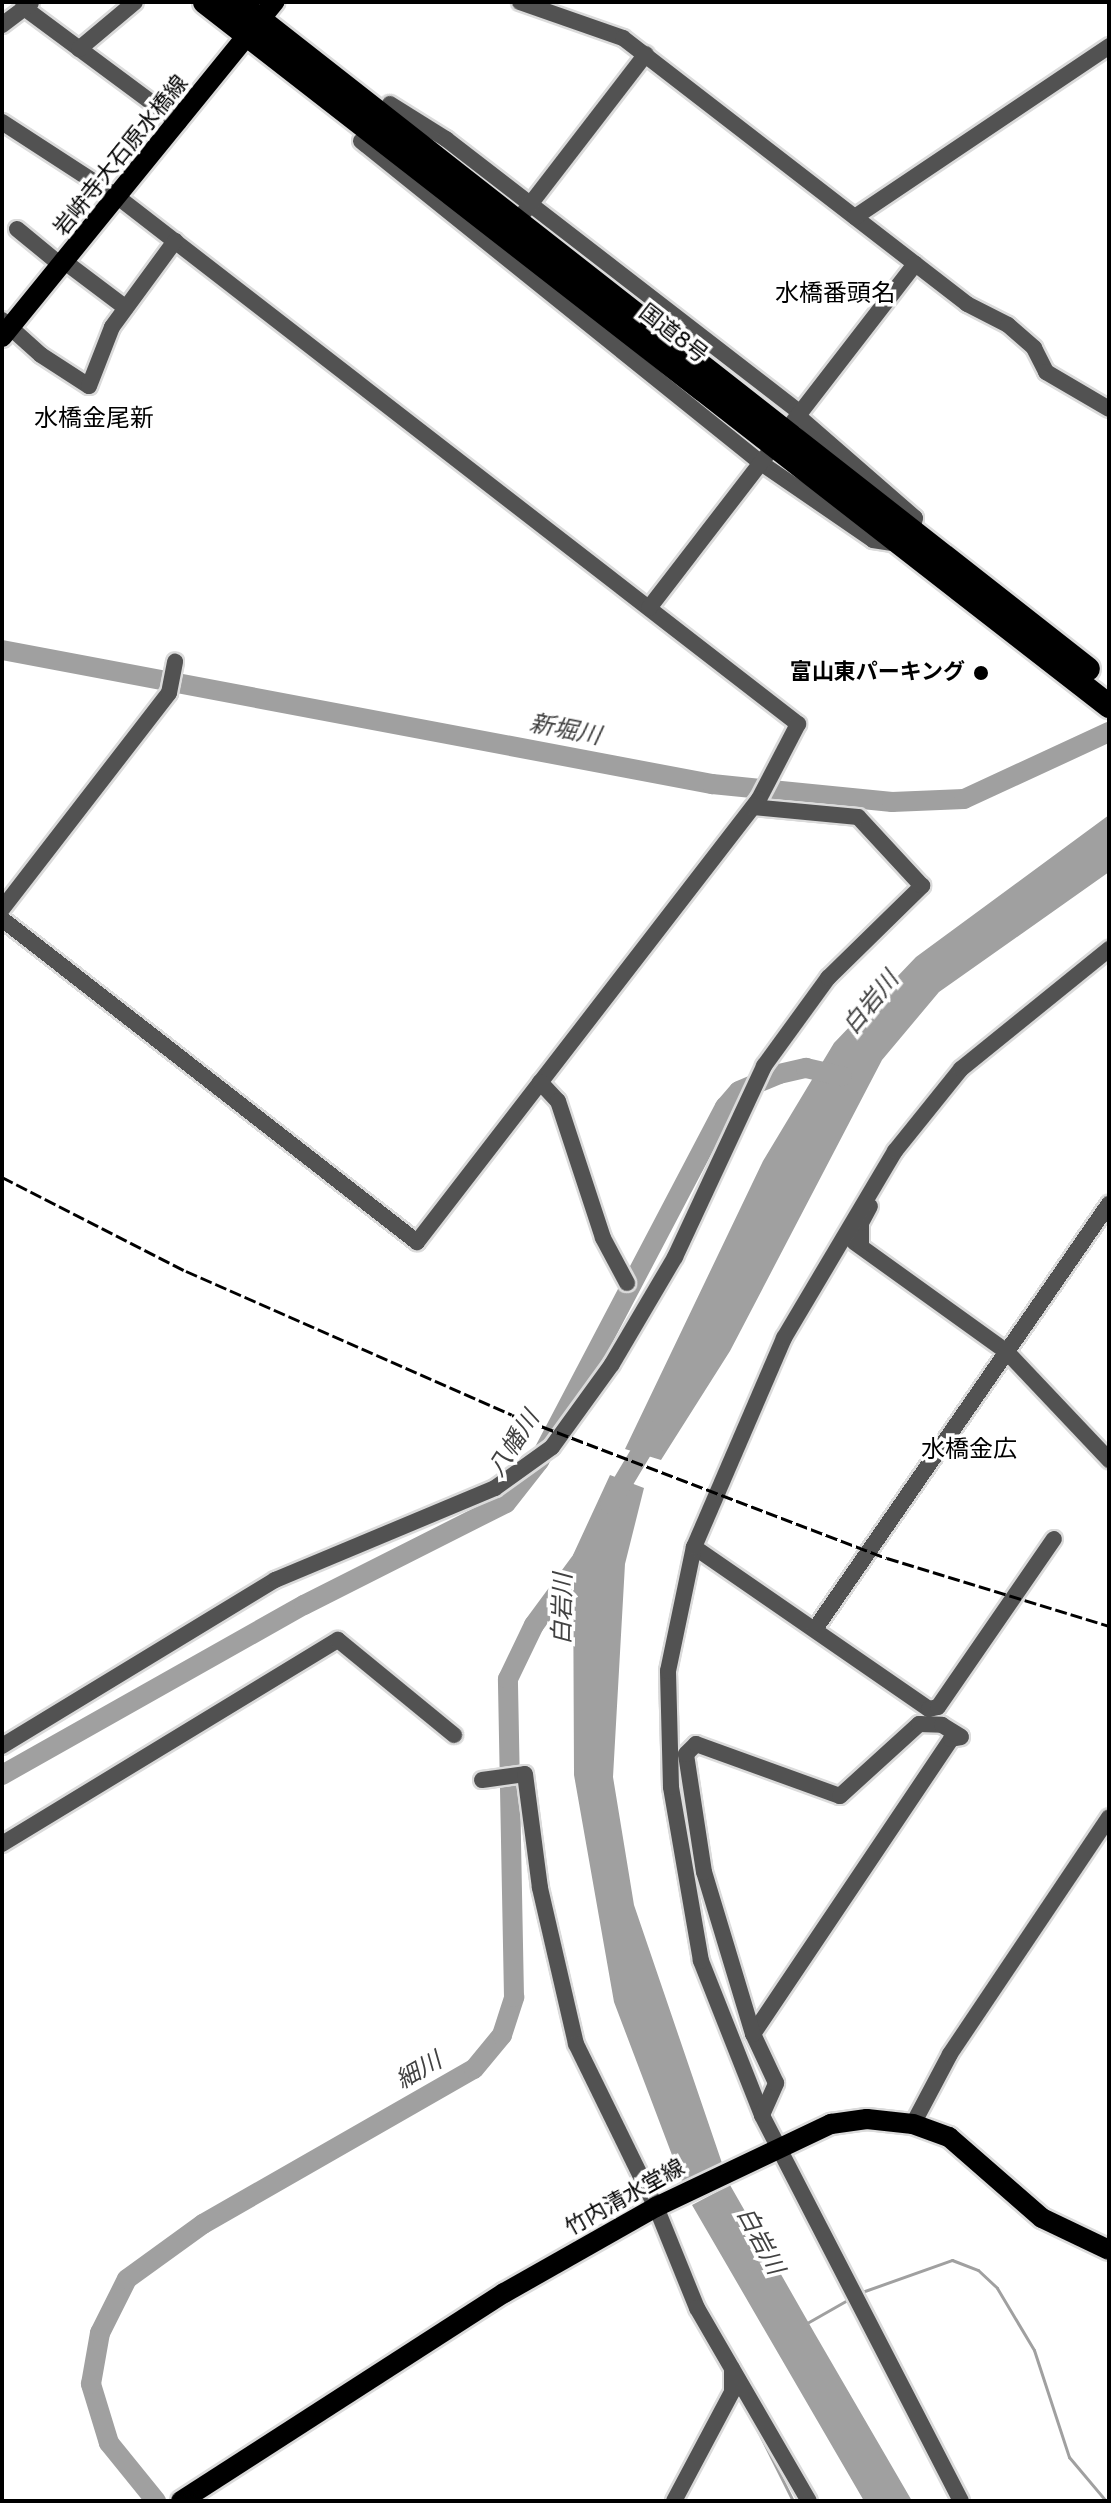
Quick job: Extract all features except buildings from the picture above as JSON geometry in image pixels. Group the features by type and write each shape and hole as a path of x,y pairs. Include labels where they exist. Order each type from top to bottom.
{"highway":[{"name":"国道8号","path":"205,2 261,19"},
{"name":"国道8号","path":"237,2 906,538 1109,706"},
{"name":"国道8号","path":"906,538 1109,685"}],"main road":[{"name":"岩峅寺大石原水橋線","path":"5,328 119,198 261,19"},
{"name":"竹内清水堂線","path":"182,2501 504,2293 656,2207 776,2147 831,2124 867,2119 913,2124 963,2144 1042,2218 1109,2250"}],"street":[{"path":"79,49 135,2"},
{"path":"520,2 623,38 967,304 1008,325 1034,348 1046,372 1109,409"},
{"path":"2,25 28,5 79,49 179,123"},
{"path":"855,217 1109,46"},
{"path":"527,209 646,54"},
{"path":"361,141 764,460 873,540 906,538 915,518 797,417 390,104"},
{"path":"2,122 119,198 798,724 756,803 417,1242 2,919"},
{"path":"17,229 126,308"},
{"path":"5,328 89,386 126,308 175,241"},
{"path":"797,417 915,264"},
{"path":"649,608 764,460"},
{"path":"2,909 169,693 175,662"},
{"path":"2,1746 275,1580 495,1488 552,1447 612,1364 686,1237 764,1066 828,978 922,886 858,817 756,803"},
{"path":"961,2501 776,2147 701,1961 671,1787 668,1671 694,1547 784,1338 844,1228 921,1114 961,1069 1109,949"},
{"path":"861,1246 864,1215 949,1094 1109,961"},
{"path":"540,1082 558,1101 603,1238 627,1283"},
{"path":"815,1629 1109,1204"},
{"path":"844,1228 861,1246 1007,1352 1109,1460"},
{"path":"694,1547 929,1709 938,1707 1054,1539"},
{"path":"2,1844 338,1640 454,1735"},
{"path":"753,2034 951,1739 961,1737 952,1730 919,1724 853,1790 840,1796 696,1744 686,1754 704,1872 753,2034 776,2083 762,2115"},
{"path":"482,1780 525,1774 550,1943 576,2044 656,2207 697,2308 809,2501"},
{"path":"913,2124 950,2054 1109,1817"},
{"path":"674,2501 732,2392 732,2368"}],"water":[{"path":"1109,815 1109,872 939,992 882,1060 730,1351 661,1460 625,1449 763,1161 834,1043 916,957"},
{"path":"610,1475 644,1488 625,1564 613,1777 634,1905 722,2163 683,2184 614,2002 574,1775 573,1555"},
{"path":"730,2185 912,2501 864,2501 692,2205"}],"waterway":[{"name":"新堀川","path":"2,650 712,784 892,802 964,799 1109,732"},
{"name":"八幡川","path":"2,1775 304,1605 506,1503 539,1461 725,1107 739,1091 779,1074 806,1068 842,1076"},
{"name":"白岩川","path":"610,1504 653,1432"},
{"name":"細川","path":"156,2501 109,2443 91,2384 100,2333 127,2279 203,2224 474,2069 502,2035 514,1997 508,1679 534,1625 589,1550"},
{"path":"859,2293 952,2260 978,2270 997,2288 1034,2350 1069,2457 1106,2501"},
{"path":"807,2323 849,2299"},
{"path":"748,2411 793,2501"}],"railway":[{"path":"2,1177 186,1271 512,1415 887,1558 1109,1626"}],"place":[{"name":"富山東パーキング","path":"981,673"}],"district":[{"name":"水橋番頭名","path":"835,294"},
{"name":"水橋金尾新","path":"94,419"},
{"name":"水橋金広","path":"969,1450"}]}
